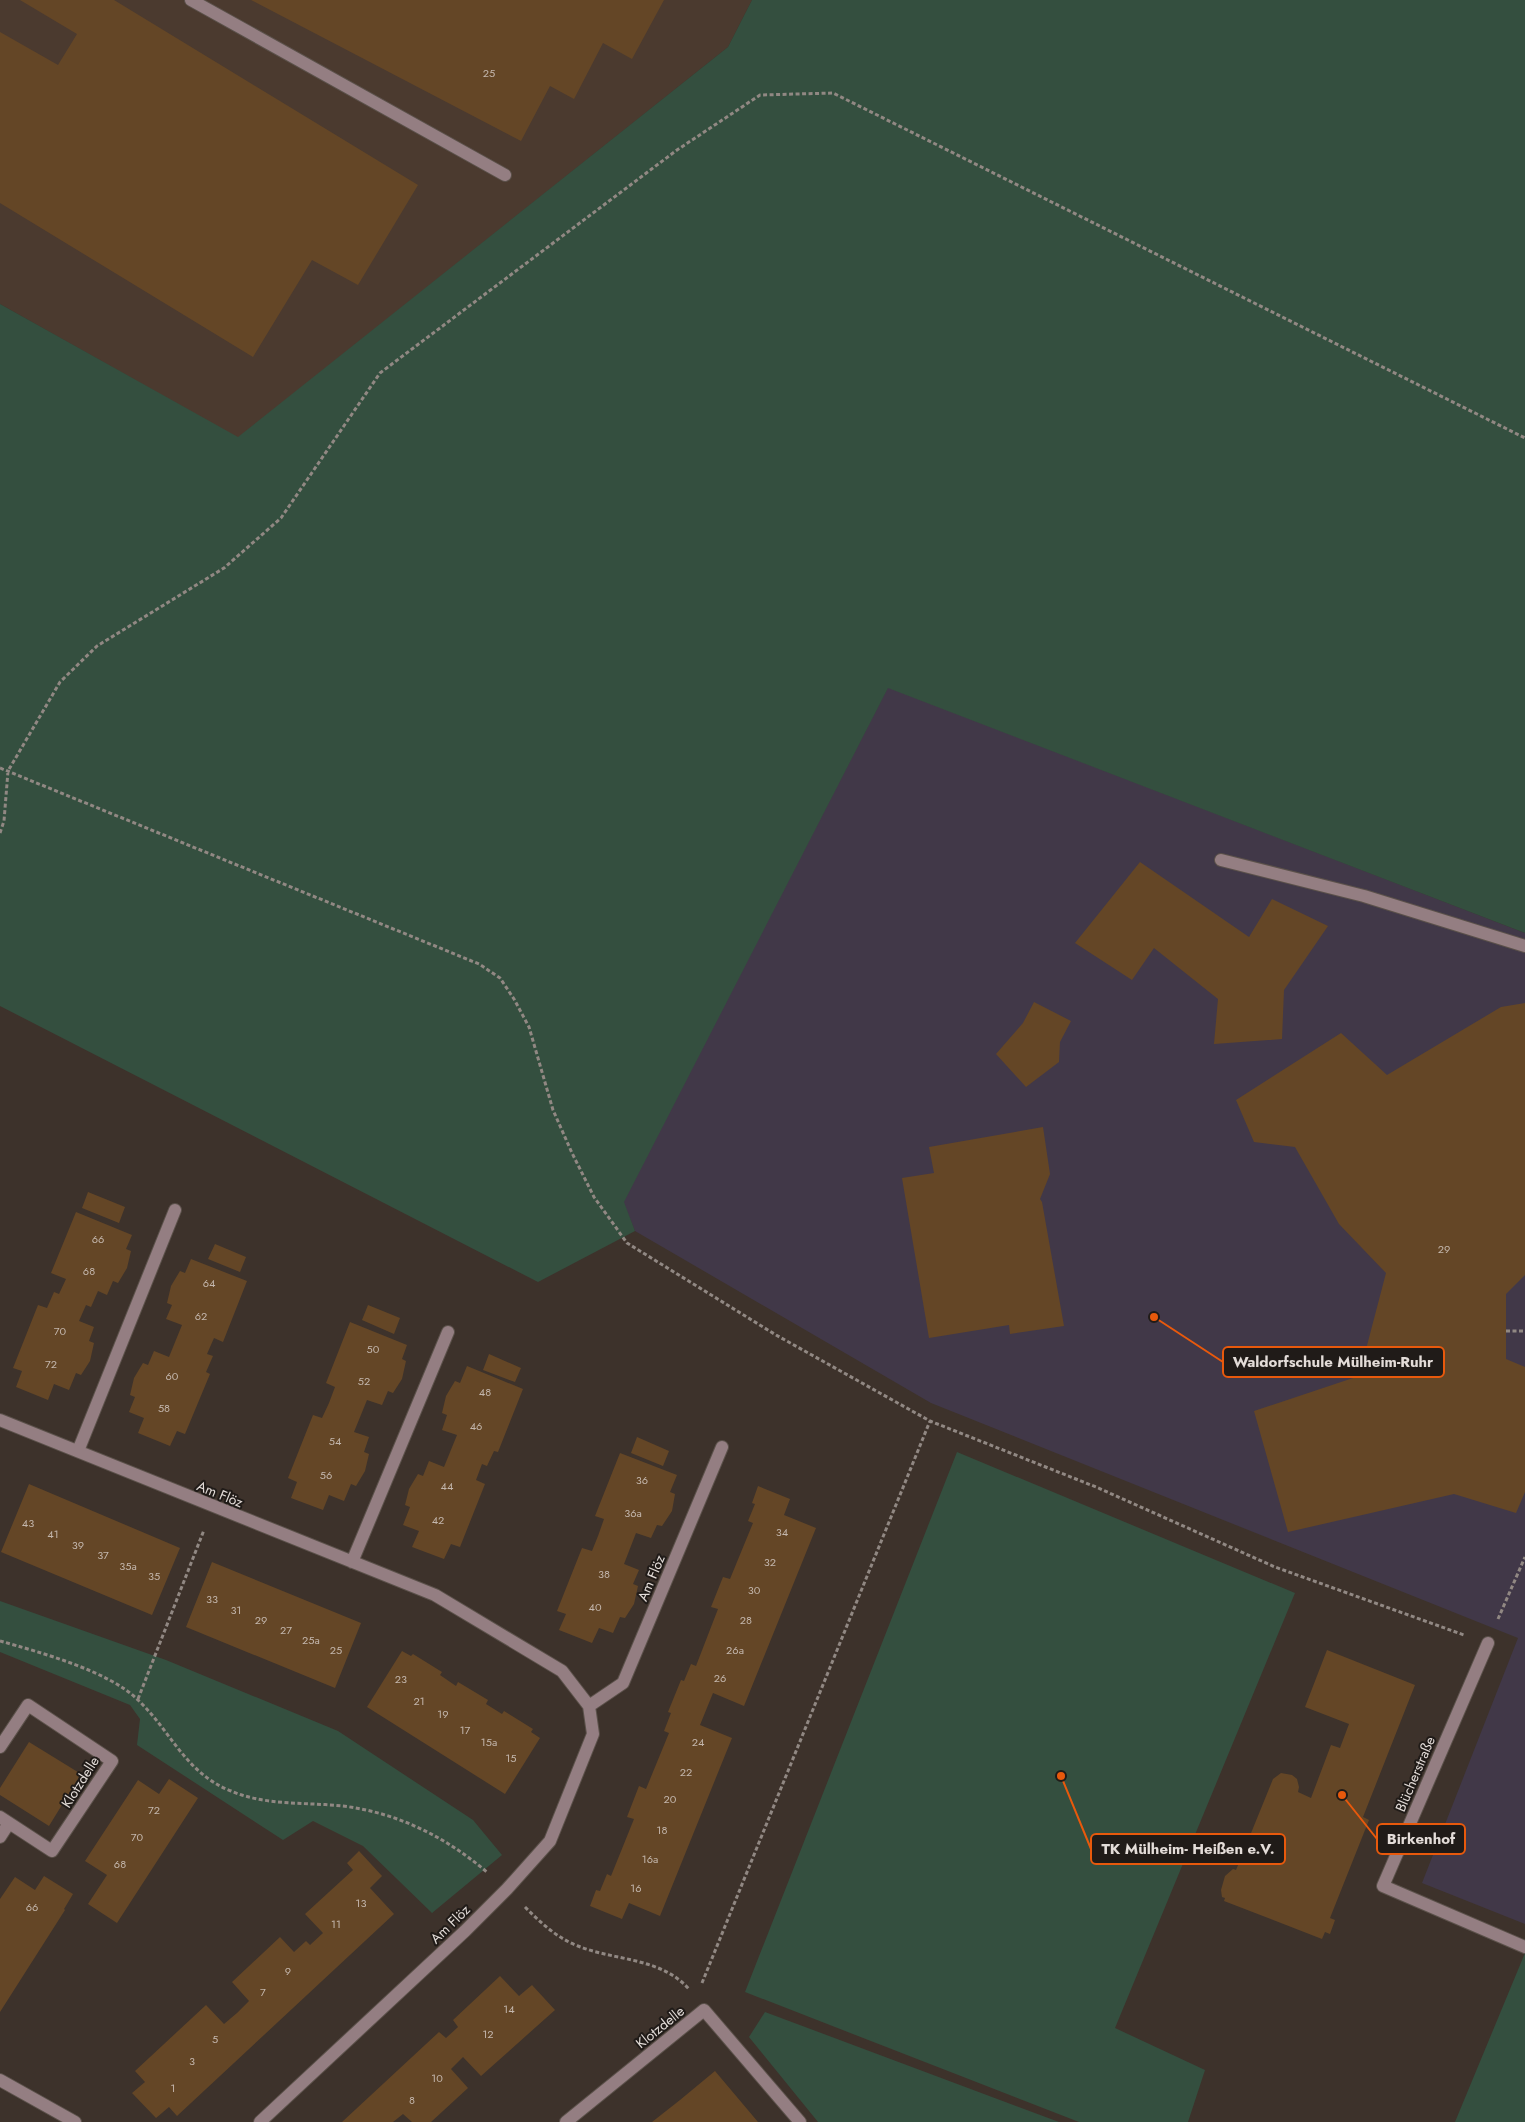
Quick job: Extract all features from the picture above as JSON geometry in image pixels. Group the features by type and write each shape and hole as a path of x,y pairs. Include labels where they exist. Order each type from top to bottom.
{"street":[{"path":"191,0 505,175"},
{"path":"1221,860 1364,896 1525,946"},
{"path":"78,1451 175,1210"},
{"path":"352,1562 448,1332"},
{"name":"Am Flöz","path":"0,1420 435,1595 562,1671 589,1706 593,1734 550,1841 507,1890 458,1938 260,2122"},
{"name":"Am Flöz","path":"589,1706 623,1684 722,1447"},
{"name":"Blücherstraße","path":"1488,1643 1383,1886 1525,1946"},
{"name":"Klotzdelle","path":"0,1746 28,1704 112,1761 52,1851 5,1820 0,1837"},
{"name":"Klotzdelle","path":"566,2122 704,2010 800,2122"},
{"path":"0,2080 75,2122"}],"path":[{"path":"0,834 4,821 8,772 60,682 97,646 224,568 281,518 380,373 677,150 760,95 833,93 1525,438"},
{"path":"0,768 479,964 500,978 514,999 529,1028 553,1110 576,1162 594,1197 627,1243 776,1335 930,1421 1096,1487 1276,1567 1488,1643 1525,1557"},
{"path":"1506,1330 1525,1331"},
{"path":"700,1988 930,1421"},
{"path":"138,1699 214,1507"},
{"path":"0,1641 89,1670 138,1699 186,1760 206,1779 230,1791 258,1800 343,1806 390,1815 435,1835 466,1854 546,1928 578,1946 612,1956 645,1962 672,1974 692,1993"}],"shaded area":[{"path":"0,0 752,0 728,47 238,438 0,304"},
{"path":"888,687 1525,933 1525,1924 1422,1883 1518,1638 931,1403 635,1231 623,1202"}],"green space":[{"path":"752,0 1525,0 1525,933 888,688 624,1202 635,1231 538,1282 0,1006 0,304 238,437 728,47"},
{"path":"957,1452 1295,1593 1115,2028 1205,2070 1188,2122 1079,2122 745,1992"},
{"path":"0,1601 166,1660 338,1731 473,1820 502,1855 432,1913 363,1846 313,1821 283,1840 137,1745 140,1719 130,1705 0,1652"},
{"path":"1525,1953 1525,2122 1455,2122"},
{"path":"765,2012 1059,2122 818,2122 749,2037"}],"building":[{"path":"20,0 114,0 418,185 358,285 312,260 253,357 0,203 0,32 58,65 77,34"},
{"path":"251,0 664,0 632,59 603,43 574,99 550,86 521,141"},
{"path":"1140,862 1249,937 1272,899 1328,926 1284,990 1282,1039 1214,1044 1218,999 1154,948 1132,980 1075,943"},
{"path":"1034,1002 1071,1021 1060,1042 1059,1062 1026,1087 996,1054 1023,1023"},
{"path":"1525,1003 1525,1275 1506,1294 1506,1359 1525,1367 1525,1492 1516,1513 1454,1494 1288,1532 1254,1411 1359,1376 1386,1273 1339,1224 1295,1147 1254,1142 1236,1100 1341,1033 1387,1075 1501,1007"},
{"path":"1043,1127 1050,1174 1040,1199 1064,1326 1010,1334 1009,1325 929,1338 902,1178 934,1173 929,1147"},
{"path":"88,1192 125,1207 119,1223 82,1208"},
{"path":"76,1212 132,1235 126,1249 131,1251 127,1268 118,1283 113,1281 107,1295 98,1291 91,1307 86,1305 79,1321 94,1327 89,1341 94,1343 90,1361 81,1375 76,1373 69,1390 54,1384 48,1400 16,1387 22,1371 13,1368 38,1305 47,1308 54,1292 59,1294 66,1279 51,1273"},
{"path":"215,1244 246,1257 240,1272 208,1259"},
{"path":"191,1259 247,1281 223,1342 214,1338 207,1354 213,1356 206,1372 210,1374 185,1434 177,1431 170,1446 138,1433 144,1418 129,1412 135,1397 130,1395 134,1378 143,1363 148,1365 154,1351 169,1357 182,1325 166,1319 172,1305 167,1303 171,1286 180,1271 185,1273"},
{"path":"368,1305 400,1318 394,1334 362,1320"},
{"path":"350,1322 407,1345 402,1359 406,1361 402,1379 393,1393 388,1391 382,1405 367,1400 354,1432 369,1437 364,1452 369,1454 365,1471 356,1486 351,1484 344,1501 329,1495 323,1510 291,1498 297,1482 288,1478 313,1415 322,1418 329,1403 335,1387 326,1383"},
{"path":"489,1354 521,1368 515,1382 483,1370"},
{"path":"467,1366 523,1389 498,1452 494,1451 487,1466 482,1464 476,1480 485,1484 460,1547 451,1544 444,1559 412,1547 419,1531 403,1525 410,1507 405,1505 409,1489 418,1474 423,1476 429,1461 444,1467 457,1435 442,1430 447,1415 442,1413 446,1396 455,1381 460,1383"},
{"path":"637,1437 669,1451 663,1466 631,1453"},
{"path":"620,1453 677,1475 670,1492 675,1494 672,1511 662,1526 657,1525 651,1538 636,1533 624,1564 639,1570 633,1584 638,1586 634,1604 625,1618 620,1617 613,1633 599,1628 592,1643 559,1630 566,1614 557,1611 582,1548 592,1551 598,1536 604,1519 595,1516"},
{"path":"29,1484 180,1548 152,1615 1,1552"},
{"path":"758,1486 790,1499 784,1515 816,1528 744,1706 713,1693 700,1725 732,1738 660,1916 629,1903 622,1919 590,1906 596,1890 600,1891 607,1874 611,1876 634,1819 627,1817 639,1786 646,1789 669,1733 664,1731 671,1713 668,1712 681,1680 684,1681 691,1664 696,1666 718,1609 711,1607 723,1577 730,1579 753,1523 748,1521 755,1504 752,1503"},
{"path":"212,1562 361,1623 335,1688 186,1627"},
{"path":"1327,1650 1415,1685 1363,1817 1369,1820 1330,1918 1335,1920 1330,1934 1325,1932 1322,1939 1224,1901 1225,1898 1222,1897 1221,1890 1225,1876 1233,1869 1236,1870 1273,1779 1281,1773 1292,1775 1297,1779 1298,1792 1311,1798 1331,1745 1340,1748 1349,1724 1305,1707"},
{"path":"402,1651 411,1656 413,1654 442,1672 440,1675 456,1686 458,1682 488,1700 486,1704 502,1714 504,1711 533,1729 531,1732 540,1738 505,1794 367,1707"},
{"path":"29,1742 81,1774 49,1826 0,1795 0,1788"},
{"path":"169,1779 198,1798 117,1923 88,1904 107,1875 85,1861 138,1780 159,1794"},
{"path":"359,1851 382,1876 370,1888 394,1914 177,2116 169,2107 156,2118 132,2093 145,2082 135,2071 206,2005 224,2024 237,2013 249,2001 232,1982 280,1937 294,1952 306,1941 310,1945 323,1933 305,1914 353,1870 347,1863"},
{"path":"44,1876 73,1894 65,1910 0,2012 0,1899 15,1877 35,1890"},
{"path":"500,1976 519,1996 532,1985 555,2010 481,2076 463,2057 451,2069 468,2088 431,2122 412,2122 403,2114 393,2122 342,2122 439,2032 446,2038 458,2027 453,2020"},
{"path":"715,2071 758,2122 652,2122 680,2100"}],"place":[{"name":"Waldorfschule Mülheim-Ruhr","path":"1154,1317"},
{"name":"TK Mülheim- Heißen e.V.","path":"1061,1776"},
{"name":"Birkenhof","path":"1342,1795"}]}
